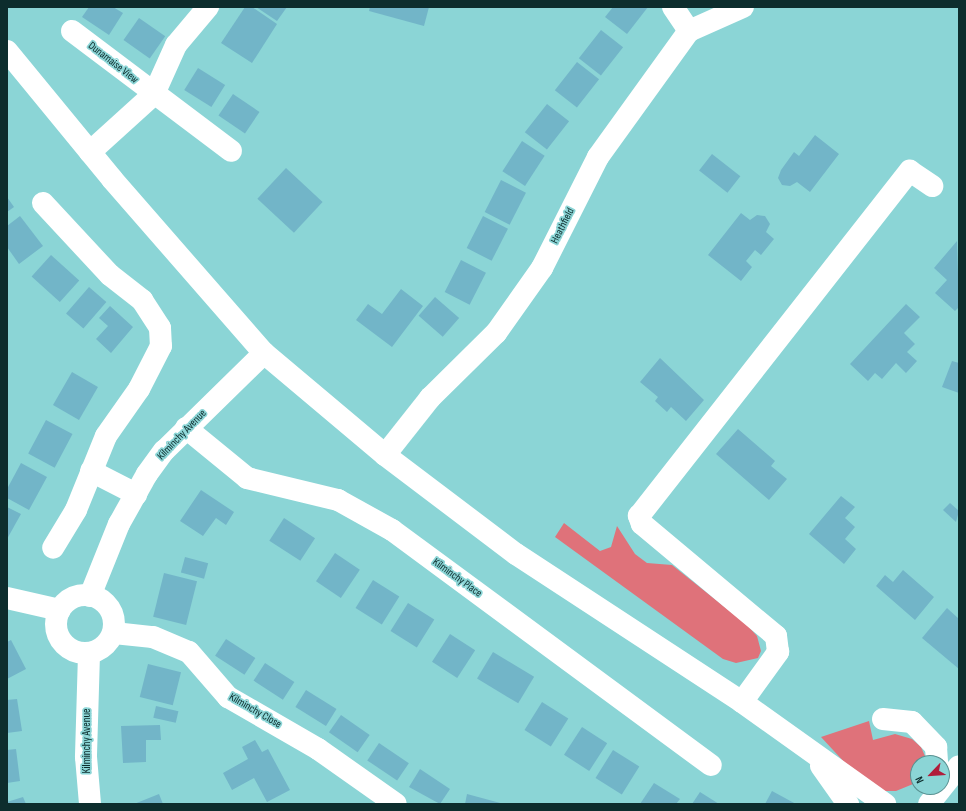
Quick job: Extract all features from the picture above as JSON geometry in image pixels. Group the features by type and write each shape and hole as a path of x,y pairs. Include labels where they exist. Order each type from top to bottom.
{"street":[{"path":"90,152 154,94 176,45 208,7"},
{"path":"674,7 689,31 743,7"},
{"name":"Dunamaise View","path":"72,31 231,151"},
{"name":"Heathfield","path":"385,455 430,398 496,333 542,268 598,157 689,31"},
{"path":"7,51 90,152 264,353 385,455 516,554 742,702 885,804"},
{"path":"742,702 778,652 776,636 642,524 639,516 910,171 932,186"},
{"path":"43,203 110,275 142,300 160,328 161,346 151,369 116,420 90,471 76,510 53,548"},
{"name":"Kilminchy Avenue","path":"90,596 136,494 164,451 264,353"},
{"name":"Kilminchy Place","path":"186,428 247,478 338,500 392,530 711,765"},
{"path":"90,471 136,494"},
{"path":"90,596 108,607 114,620 114,633 106,645 89,654 70,649 61,640 56,625 60,610 75,597 90,596"},
{"path":"7,598 60,610"},
{"name":"Kilminchy Close","path":"114,633 153,637 190,652 228,697 318,749 396,804"},
{"name":"Kilminchy Avenue","path":"89,654 86,757 90,804"},
{"path":"884,719 912,722 936,746 937,755"},
{"path":"813,753 848,804"},
{"path":"931,797 959,766"}],"shaded area":[{"path":"564,523 600,551 611,547 617,526 635,554 647,563 672,565 746,624 757,636 761,651 758,658 736,663 723,659 555,537"},
{"path":"869,721 873,740 895,734 912,739 921,747 924,755 910,755 910,785 896,791 882,791 846,764 821,737"}],"building":[{"path":"89,7 113,7 123,13 109,35 82,17"},
{"path":"245,7 252,7 277,24 252,63 221,43"},
{"path":"256,7 287,7 277,21"},
{"path":"370,7 429,7 424,26 369,11"},
{"path":"613,7 648,7 627,34 605,17"},
{"path":"139,18 165,36 150,58 124,40"},
{"path":"601,30 623,47 601,76 579,58"},
{"path":"577,62 599,79 577,108 555,90"},
{"path":"198,68 225,85 211,107 184,90"},
{"path":"233,94 260,112 245,133 218,116"},
{"path":"547,104 569,121 547,150 525,132"},
{"path":"815,135 839,154 810,192 797,182 790,186 782,185 778,178 781,170 794,152 799,156"},
{"path":"522,141 545,156 525,186 502,171"},
{"path":"712,154 740,176 727,193 699,171"},
{"path":"286,168 323,202 294,233 257,199"},
{"path":"501,180 526,193 510,225 485,212"},
{"path":"7,197 14,207 7,212"},
{"path":"741,213 750,220 757,215 765,216 770,224 766,232 774,239 761,255 755,250 746,261 752,267 741,281 708,255"},
{"path":"20,216 43,246 19,264 7,247 7,226"},
{"path":"483,216 508,229 492,261 467,248"},
{"path":"957,241 959,307 955,311 935,293 947,280 934,268"},
{"path":"51,255 79,280 60,302 32,277"},
{"path":"461,260 486,273 470,305 445,292"},
{"path":"89,287 106,302 83,329 66,313"},
{"path":"401,289 423,306 392,347 356,320 368,304 382,314"},
{"path":"435,297 459,318 443,337 419,316"},
{"path":"906,304 920,317 904,333 915,344 907,352 917,361 906,373 896,363 882,379 875,373 868,381 850,364"},
{"path":"110,306 133,327 111,353 96,339 108,326 99,318"},
{"path":"660,358 704,400 686,421 671,407 667,412 655,401 658,397 640,382"},
{"path":"952,361 959,363 959,393 942,387"},
{"path":"72,372 98,387 79,420 53,405"},
{"path":"46,420 72,434 55,468 28,454"},
{"path":"738,429 775,461 771,466 787,479 769,500 716,454"},
{"path":"21,463 47,477 29,510 7,498 7,489"},
{"path":"201,490 234,512 226,525 216,518 203,536 180,521"},
{"path":"841,496 855,507 845,518 855,527 845,539 856,549 844,564 809,534"},
{"path":"950,503 959,511 956,522 943,510"},
{"path":"7,507 21,514 7,539"},
{"path":"284,518 315,538 300,561 269,541"},
{"path":"335,553 360,570 341,598 316,581"},
{"path":"185,557 208,563 204,579 181,572"},
{"path":"903,570 934,597 915,620 876,586 885,575 893,582"},
{"path":"164,573 197,581 186,625 153,617"},
{"path":"373,580 399,596 382,624 356,608"},
{"path":"408,603 434,619 417,647 391,631"},
{"path":"947,608 959,619 959,669 922,638"},
{"path":"450,634 475,650 457,678 432,662"},
{"path":"226,639 255,658 244,675 215,656"},
{"path":"11,640 26,669 7,679 7,642"},
{"path":"493,652 534,677 518,703 477,679"},
{"path":"265,663 294,682 283,700 254,681"},
{"path":"148,664 181,672 173,705 140,697"},
{"path":"306,690 337,709 326,726 295,707"},
{"path":"17,699 22,731 7,733 7,700"},
{"path":"542,702 568,718 551,746 525,730"},
{"path":"156,706 178,711 176,723 153,718"},
{"path":"341,715 370,735 358,752 329,732"},
{"path":"160,725 161,740 146,740 146,762 123,763 121,726"},
{"path":"582,727 607,743 589,771 564,755"},
{"path":"255,740 262,752 268,749 290,790 267,802 254,778 232,790 223,773 248,759 242,747"},
{"path":"379,743 409,763 397,781 367,760"},
{"path":"16,749 20,781 7,783 7,750"},
{"path":"613,750 639,766 622,794 596,778"},
{"path":"420,769 450,789 440,804 409,787"},
{"path":"654,783 680,799 676,804 640,804"},
{"path":"772,791 796,804 765,804"},
{"path":"700,792 719,804 692,804"},
{"path":"159,794 163,804 134,804"},
{"path":"467,794 504,804 465,804"},
{"path":"23,797 26,804 7,804 7,802"}]}
